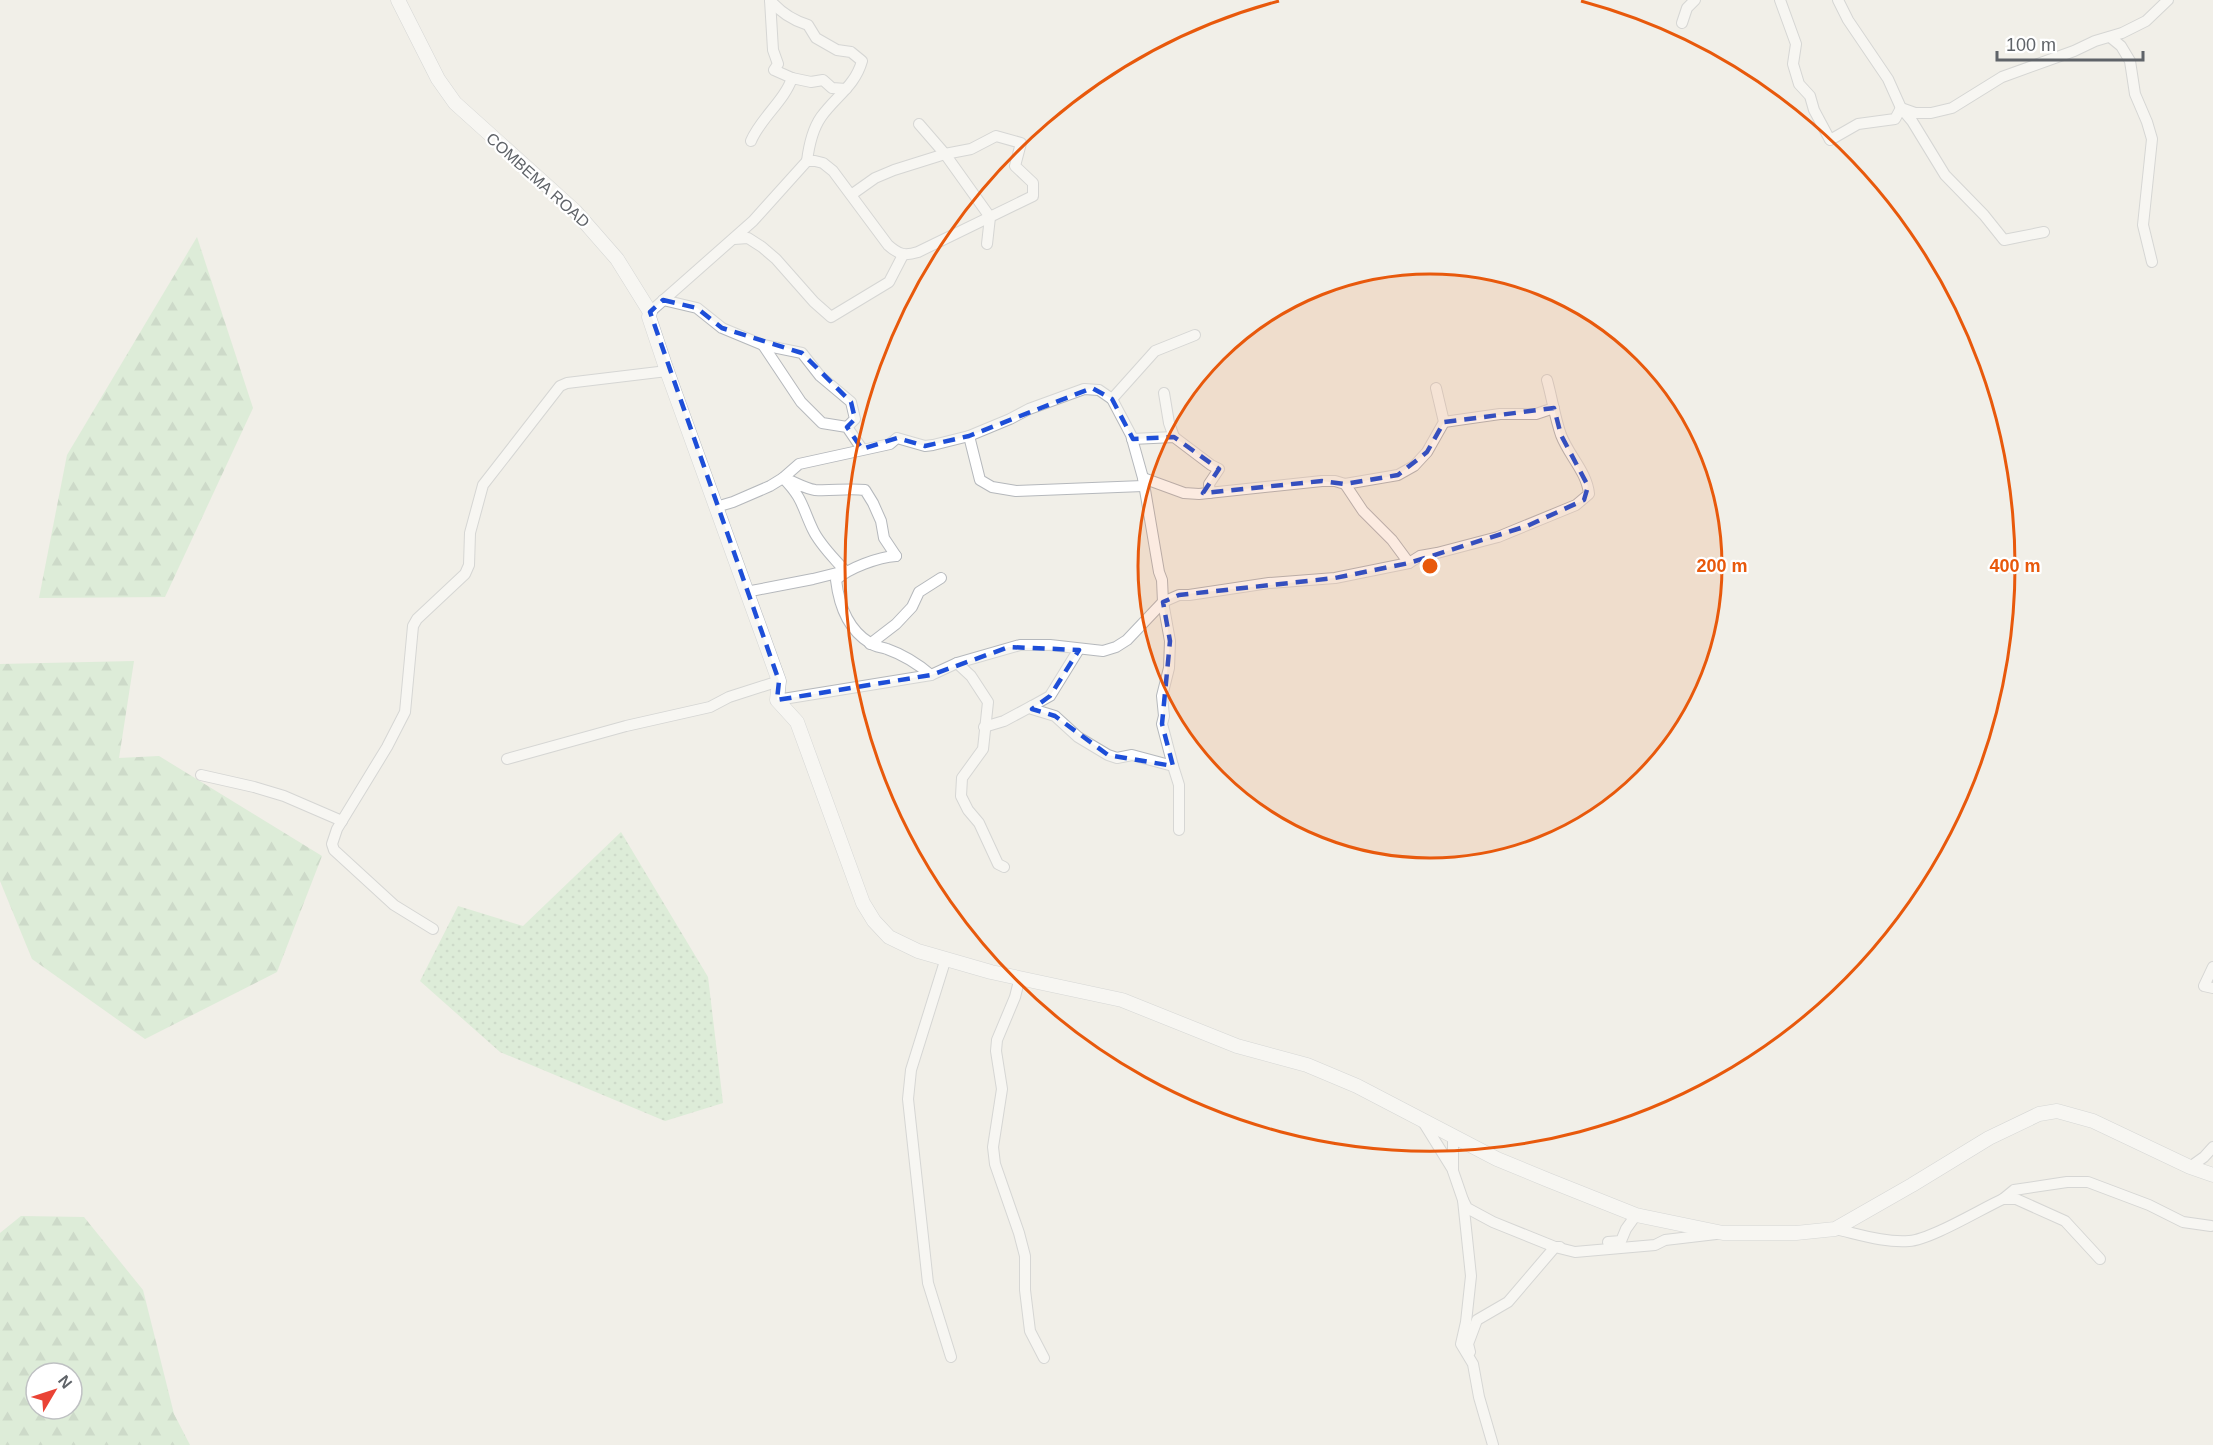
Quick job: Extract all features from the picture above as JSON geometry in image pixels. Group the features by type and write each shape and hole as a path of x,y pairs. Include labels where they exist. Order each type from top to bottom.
{"street":[{"path":"770,0 773,50 778,64 774,70 792,78 811,82 823,80 832,88 846,89"},
{"path":"650,312 734,239 807,161 810,140 820,118 858,76 862,61 851,52 837,50 816,38 808,25 779,11 770,0"},
{"path":"1682,22 1686,8 1695,0"},
{"path":"1780,0 1796,45 1792,64 1799,84 1810,96 1814,110 1830,140 1858,124 1895,119 1901,108"},
{"path":"1838,0 1848,20 1888,79 1901,108 1912,121 1945,175 1984,215 2004,240 2044,232"},
{"path":"1901,108 1916,113 1931,113 1952,108 2002,77 2110,37 2146,21 2168,0"},
{"name":"COMBEMA ROAD","path":"403,2 438,80 455,103 575,211 617,259 650,312 649,317 667,371 779,681"},
{"path":"2110,37 2121,46 2130,61 2134,94 2147,122 2151,139 2152,149 2143,225 2152,262"},
{"path":"752,141 756,130 790,86 792,78"},
{"path":"919,124 945,154 990,217 987,244"},
{"path":"807,161 823,163 832,171 888,245 895,252 903,255 918,252 1033,196 1033,183 1015,166 1021,143 996,136 971,150 945,154 894,170 875,178 851,195"},
{"path":"734,239 748,238 762,247 831,317 889,282 903,255"},
{"path":"663,300 697,308 722,328 763,345 802,352 820,376 851,402 855,419 847,427"},
{"path":"1112,399 1155,351 1195,335"},
{"path":"763,345 801,402 822,423 847,427 862,449"},
{"path":"433,929 394,905 334,850 332,844 332,838 387,747 405,712 413,626 417,619 465,574 469,565 470,533 479,494 493,470 560,386 567,382 667,371"},
{"path":"777,700 931,675 957,663 1020,645 1050,645 1103,651 1116,647 1128,639 1163,602 1179,595 1269,583 1335,578 1409,563 1420,555 1437,553 1498,537 1584,501 1589,494 1588,486 1561,435 1547,380"},
{"path":"969,436 980,480 992,487 1016,491 1143,482 1184,493 1199,494 1335,481 1345,484 1398,475 1414,466 1427,452 1444,422 1436,388"},
{"path":"716,507 733,502 783,478 799,464 890,444 897,438 925,446 969,436 1029,409 1084,389 1099,390 1112,399 1132,440 1143,482 1162,580 1163,602 1170,641 1169,668 1162,696 1164,716 1162,724 1179,785 1179,830"},
{"path":"1164,393 1174,436 1219,469 1209,484 1210,493"},
{"path":"1444,422 1500,414 1536,414 1554,408"},
{"path":"1132,440 1174,436"},
{"path":"783,478 796,491 813,532 845,571"},
{"path":"746,592 813,579 845,571 886,556 896,556 884,538 881,521 865,490 814,490 802,487 794,480 783,478"},
{"path":"1345,484 1363,511 1392,540 1409,563"},
{"path":"845,571 836,580 838,599 845,618 870,644 903,656 918,664 931,675"},
{"path":"870,644 904,616 912,607 919,592 940,578"},
{"path":"984,727 1004,721 1050,696 1079,650"},
{"path":"957,663 971,676 988,702 983,749 962,778 961,796 968,810 979,823 998,864 1004,867"},
{"path":"507,759 626,726 710,707 729,697 779,681 777,700 797,722 863,903 874,921 889,937 900,944 991,972 1122,1000 1237,1046 1307,1065 1357,1086 1507,1163 1636,1215 1723,1233"},
{"path":"1032,706 1032,710 1055,716 1078,736 1108,755 1117,758 1132,755 1173,766"},
{"path":"201,775 284,796 342,821"},
{"path":"946,958 911,1070 908,1099 928,1283 951,1357"},
{"path":"2213,967 2204,986 2213,988"},
{"path":"1020,977 1015,997 997,1040 996,1051 1002,1089 993,1147 995,1164 1025,1256 1025,1290 1030,1331 1044,1358"},
{"path":"1835,1229 1989,1138 2040,1114 2057,1111 2093,1120 2190,1167 2213,1175"},
{"path":"1422,1120 1453,1171 1467,1208 1493,1222 1556,1247 1575,1252 1655,1245 1665,1240 1723,1233 1796,1233 1835,1229 1890,1240 1910,1241 1925,1237 2003,1199 2014,1190 2067,1182 2088,1182 2149,1205 2183,1222 2211,1226"},
{"path":"1453,1136 1453,1171"},
{"path":"2190,1167 2213,1147"},
{"path":"2003,1199 2016,1199 2065,1221 2100,1259"},
{"path":"1463,1200 1471,1276 1461,1344 1473,1364"},
{"path":"1493,1445 1479,1396 1468,1344 1477,1320 1508,1302 1556,1247 1621,1241 1636,1215"}],"highlighted area":[{"path":"663,300 697,308 722,328 802,353 851,402 855,419 847,427 862,449 897,438 925,446 969,436 1092,388 1112,399 1133,439 1174,437 1219,469 1203,493 1322,481 1345,484 1398,475 1427,452 1444,422 1554,408 1561,435 1588,486 1584,500 1527,526 1409,563 1335,578 1179,595 1163,602 1170,641 1162,724 1173,766 1108,755 1055,716 1032,709 1050,696 1079,650 1009,647 931,675 777,700 779,681 650,312"}],"green space":[{"path":"197,237 253,408 165,597 39,598 67,455"},
{"path":"134,661 119,758 159,756 322,856 277,972 145,1039 32,959 0,881 0,664"},
{"path":"621,832 708,977 723,1103 665,1121 500,1052 420,981 458,906 523,926"},
{"path":"21,1216 84,1217 143,1290 174,1414 190,1445 0,1445 0,1233"}]}
